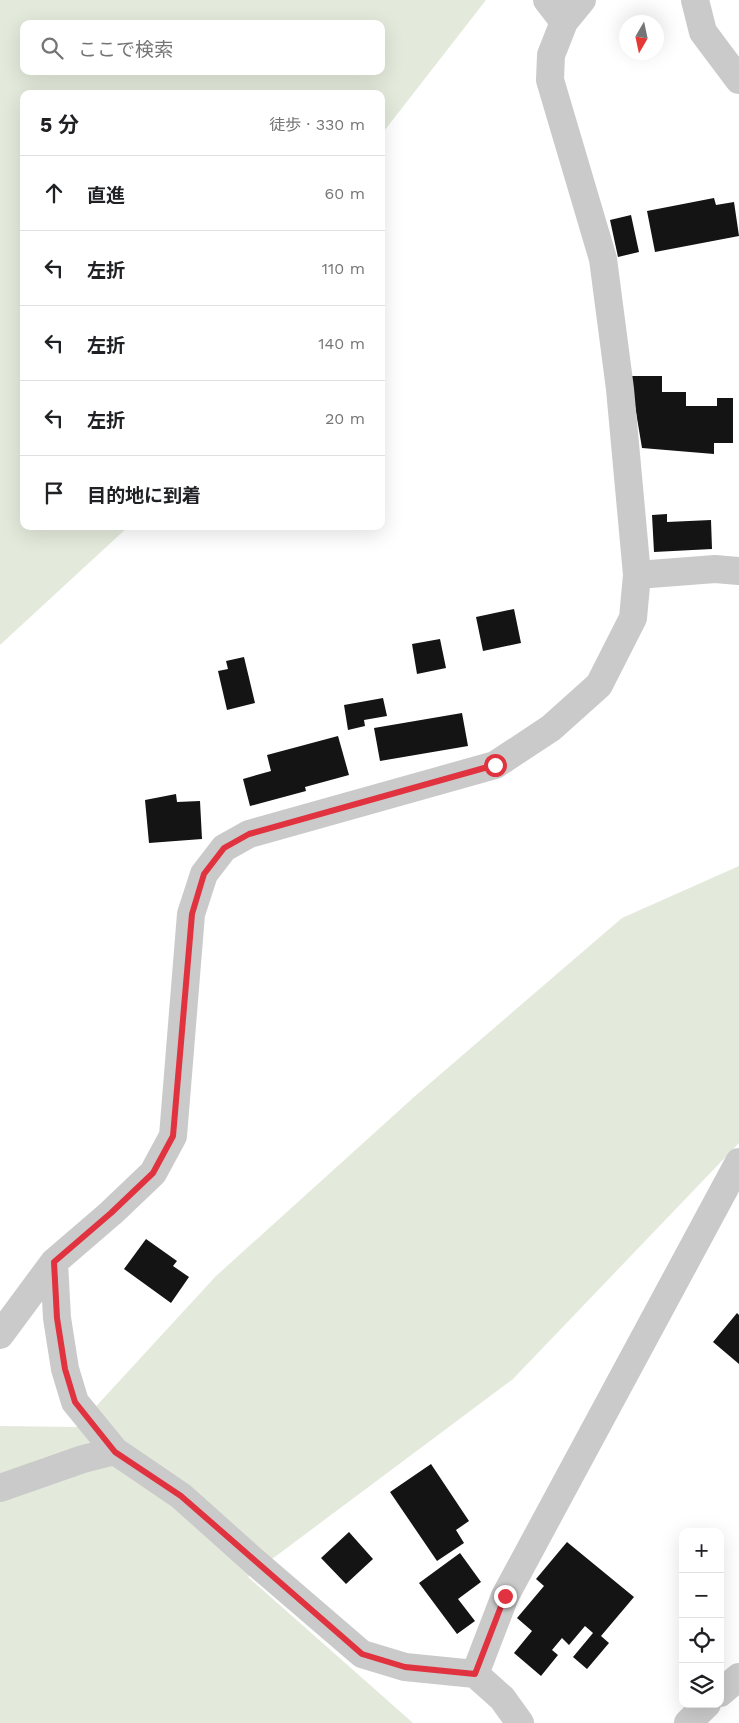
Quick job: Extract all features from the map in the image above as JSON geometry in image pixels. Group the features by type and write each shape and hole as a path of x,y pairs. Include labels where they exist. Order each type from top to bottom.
{"street":[{"path":"547,0 564,22"},
{"path":"0,1335 54,1262 111,1213 153,1173 173,1136 192,914 204,874 224,848 249,834 495,765 551,728 600,686 633,618 638,575 620,389 603,259 550,80 551,55 564,22 582,0"},
{"path":"695,0 703,32 739,80"},
{"path":"638,575 715,569 739,571"},
{"path":"475,1674 505,1596 739,1162"},
{"path":"54,1262 58,1326 65,1369 75,1402 115,1452 181,1496 362,1654 405,1667 475,1674 502,1698 520,1723"},
{"path":"0,1488 83,1459 115,1452"},
{"path":"724,1689 739,1676"},
{"path":"688,1723 703,1708"}],"green space":[{"path":"0,0 486,0 385,130 385,90 20,90 20,530 125,530 0,645"},
{"path":"739,866 739,1143 513,1379 248,1577 413,1723 0,1723 0,1426 77,1427 216,1276 414,1097 622,918"}],"building":[{"path":"714,198 716,205 734,202 739,236 655,252 647,211"},
{"path":"631,215 639,252 618,257 610,220"},
{"path":"630,376 662,376 662,392 686,392 686,406 717,406 717,398 733,398 733,443 714,443 714,454 642,448"},
{"path":"667,514 667,522 711,520 712,549 654,552 652,515"},
{"path":"514,609 521,643 483,651 476,617"},
{"path":"440,639 446,668 417,674 412,644"},
{"path":"244,657 255,703 227,710 218,671 228,669 226,661"},
{"path":"383,698 387,716 364,720 365,726 348,730 344,705"},
{"path":"462,713 468,746 380,761 374,728"},
{"path":"338,736 349,775 305,787 306,791 250,806 243,779 271,771 267,755"},
{"path":"176,794 177,802 200,801 202,839 149,843 145,800"},
{"path":"146,1239 177,1261 173,1266 189,1277 171,1303 124,1269"},
{"path":"737,1313 739,1315 739,1364 713,1342"},
{"path":"431,1464 469,1521 456,1530 464,1543 437,1561 390,1492"},
{"path":"349,1532 373,1559 346,1584 321,1558"},
{"path":"567,1542 634,1597 601,1636 609,1643 587,1669 573,1657 593,1633 585,1626 569,1645 562,1638 552,1650 558,1655 541,1676 514,1653 532,1631 517,1618 544,1586 536,1579"},
{"path":"460,1553 481,1582 458,1599 475,1621 457,1634 419,1583"}],"route":[{"path":"495,765 249,834 224,848 204,874 192,914 173,1136 153,1173 111,1213 54,1262 57,1318 65,1369 75,1402 115,1452 181,1496 362,1654 405,1667 475,1674 505,1596"}]}
